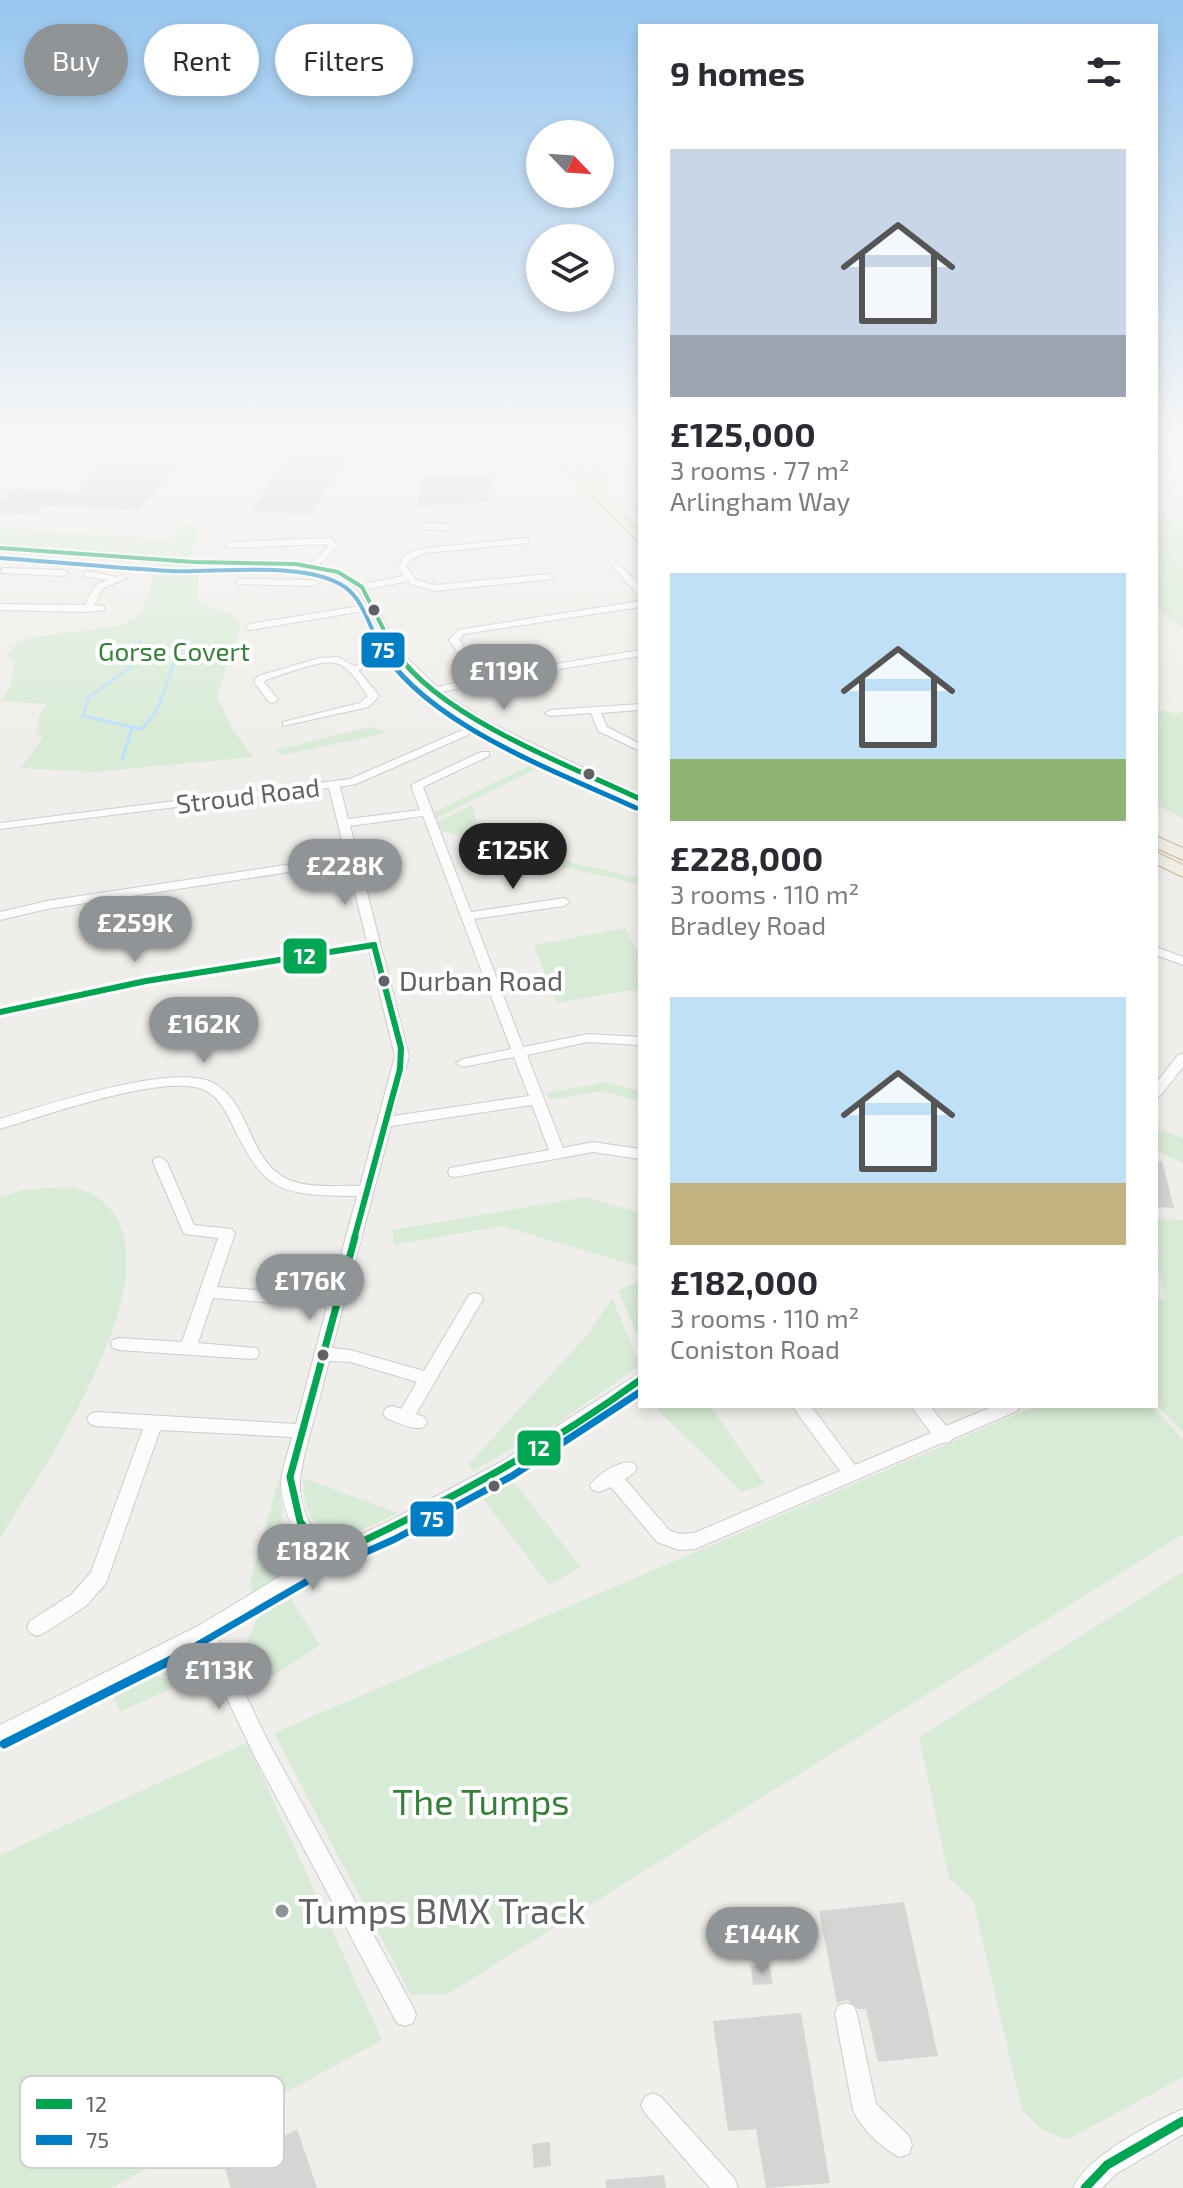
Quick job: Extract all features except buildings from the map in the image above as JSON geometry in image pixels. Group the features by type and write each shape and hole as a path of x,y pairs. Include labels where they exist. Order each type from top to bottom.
{"highway":[{"path":"1158,842 1183,855"},
{"path":"1158,858 1183,872"}],"street":[{"path":"438,548 440,537"},
{"path":"235,543 335,540 313,566"},
{"path":"408,578 402,566 404,561 438,548 506,540 525,541"},
{"path":"0,548 313,566 338,572 362,587 400,658 433,691 484,724 638,798"},
{"path":"2,572 24,550"},
{"path":"238,597 246,563"},
{"path":"616,569 638,590"},
{"path":"2,572 64,573"},
{"path":"88,574 119,578 94,591 88,609"},
{"path":"362,587 408,578 427,587 448,588 535,575 548,577"},
{"path":"241,582 306,586"},
{"path":"481,678 454,640 461,632 585,617 638,604"},
{"path":"0,607 101,608"},
{"path":"250,627 268,627 371,607"},
{"path":"433,691 481,678 627,658 638,654"},
{"path":"352,669 400,658"},
{"path":"273,700 259,682 270,674 329,660 344,662 373,693 373,700 286,724"},
{"path":"260,664 270,674"},
{"path":"557,715 638,707"},
{"path":"595,710 602,729 638,747"},
{"name":"Stroud Road","path":"0,826 334,786 377,773 484,724"},
{"path":"487,754 417,786 557,1152"},
{"path":"325,1559 305,1535 290,1491 301,1431 402,1056 334,786"},
{"path":"343,823 428,812"},
{"path":"0,916 47,905 352,859"},
{"path":"467,916 564,902"},
{"path":"0,1012 146,981 374,945"},
{"path":"1158,952 1183,961"},
{"path":"463,1063 603,1036 638,1041"},
{"path":"1158,1089 1183,1058"},
{"path":"0,1124 136,1089 187,1082 205,1084 226,1100 254,1155 271,1176 310,1189 366,1191"},
{"path":"386,1122 535,1100"},
{"path":"455,1172 593,1147 638,1154"},
{"path":"160,1162 189,1230 227,1233 188,1349"},
{"path":"208,1292 336,1302"},
{"path":"405,1418 475,1299"},
{"path":"119,1344 251,1353"},
{"path":"323,1354 350,1356 428,1379"},
{"path":"0,1735 205,1632 325,1559 390,1530 507,1467 638,1381"},
{"path":"802,1408 852,1474"},
{"path":"922,1408 944,1437"},
{"path":"613,1477 663,1536 679,1542 695,1541 1007,1408"},
{"path":"96,1419 301,1431"},
{"path":"37,1627 79,1600 99,1577 154,1423"},
{"path":"205,1632 263,1752 405,2015"},
{"path":"846,2014 865,2110 900,2145"},
{"path":"653,2105 726,2188"},
{"path":"1085,2188 1107,2165 1183,2121"}],"green space":[{"path":"0,537 197,537 188,560 0,546"},
{"path":"1158,537 1183,537 1183,627 1158,610"},
{"name":"Gorse Covert","path":"156,562 199,565 197,602 231,614 241,626 217,696 230,726 253,757 95,772 21,768 43,737 35,734 40,724 36,723 46,704 1,701 9,688 14,665 14,660 4,657 16,644 30,639 100,629 129,621 138,615 145,603"},
{"path":"1158,709 1177,714 1183,711 1183,819 1158,805"},
{"path":"371,727 387,733 282,755 276,750"},
{"path":"545,758 552,761 437,818 434,812"},
{"path":"472,805 482,841 442,831 437,822"},
{"path":"491,845 638,878 638,884 564,867 505,875"},
{"path":"625,928 638,952 638,992 631,990 556,1003 534,945"},
{"path":"605,1082 638,1090 638,1100 602,1091 550,1100 547,1093"},
{"path":"1158,1130 1183,1138 1183,1163 1158,1151"},
{"path":"61,1187 83,1190 116,1217 127,1256 120,1305 102,1359 46,1464 0,1538 0,1197 23,1190"},
{"path":"586,1197 638,1212 638,1266 502,1226 393,1245 393,1230"},
{"path":"1158,1219 1183,1220 1183,1432 1158,1407 1158,1299 1166,1299 1158,1270"},
{"path":"638,1281 638,1336 618,1291"},
{"path":"612,1298 638,1366 558,1423 473,1471 468,1465 589,1333"},
{"path":"656,1408 711,1408 765,1484 742,1492"},
{"name":"The Tumps","path":"1031,1408 1154,1408 1183,1439 1183,1534 446,1995 411,1995 274,1733"},
{"path":"510,1477 581,1567 549,1585 479,1494"},
{"path":"279,1478 283,1525 304,1558 257,1594 249,1587"},
{"path":"303,1478 398,1513 367,1528 332,1538 318,1526 309,1512"},
{"path":"1183,1572 1183,2077 1067,2140 1041,2129 1022,2110 973,1900 949,1878 919,1737"},
{"path":"290,1598 320,1645 249,1692 238,1664 259,1614"},
{"path":"189,1659 201,1663 213,1683 156,1670 173,1661"},
{"path":"148,1675 183,1683 120,1712 112,1693"},
{"path":"247,1743 382,2040 284,2094 284,2076 20,2076 20,2168 148,2168 111,2188 0,2188 0,1855"}],"waterway":[{"path":"181,644 184,637"},
{"path":"140,644 142,638"},
{"path":"132,727 83,716 89,697 131,667 140,642"},
{"path":"132,727 142,729 157,710 182,642"},
{"path":"122,760 132,727"}],"transit line":[{"name":"12","path":"0,548 194,562 296,564 338,572 362,587 395,651 442,698 484,724 638,798"},
{"name":"75","path":"0,558 194,572 282,572 333,581 344,587 360,604 388,658 413,685 441,708 536,763 636,808"},
{"name":"12","path":"0,1012 146,981 374,945"},
{"name":"12","path":"325,1559 300,1521 290,1477 400,1069 401,1048 374,945"},
{"name":"12","path":"325,1559 407,1520 527,1456 638,1381"},
{"name":"75","path":"4,1744 209,1641 330,1568 395,1539 512,1476 638,1393"},
{"name":"12","path":"1085,2188 1107,2165 1183,2121"}],"place":[{"name":"Durban Road","path":"384,981"},
{"name":"Tumps BMX Track","path":"282,1911"}]}
